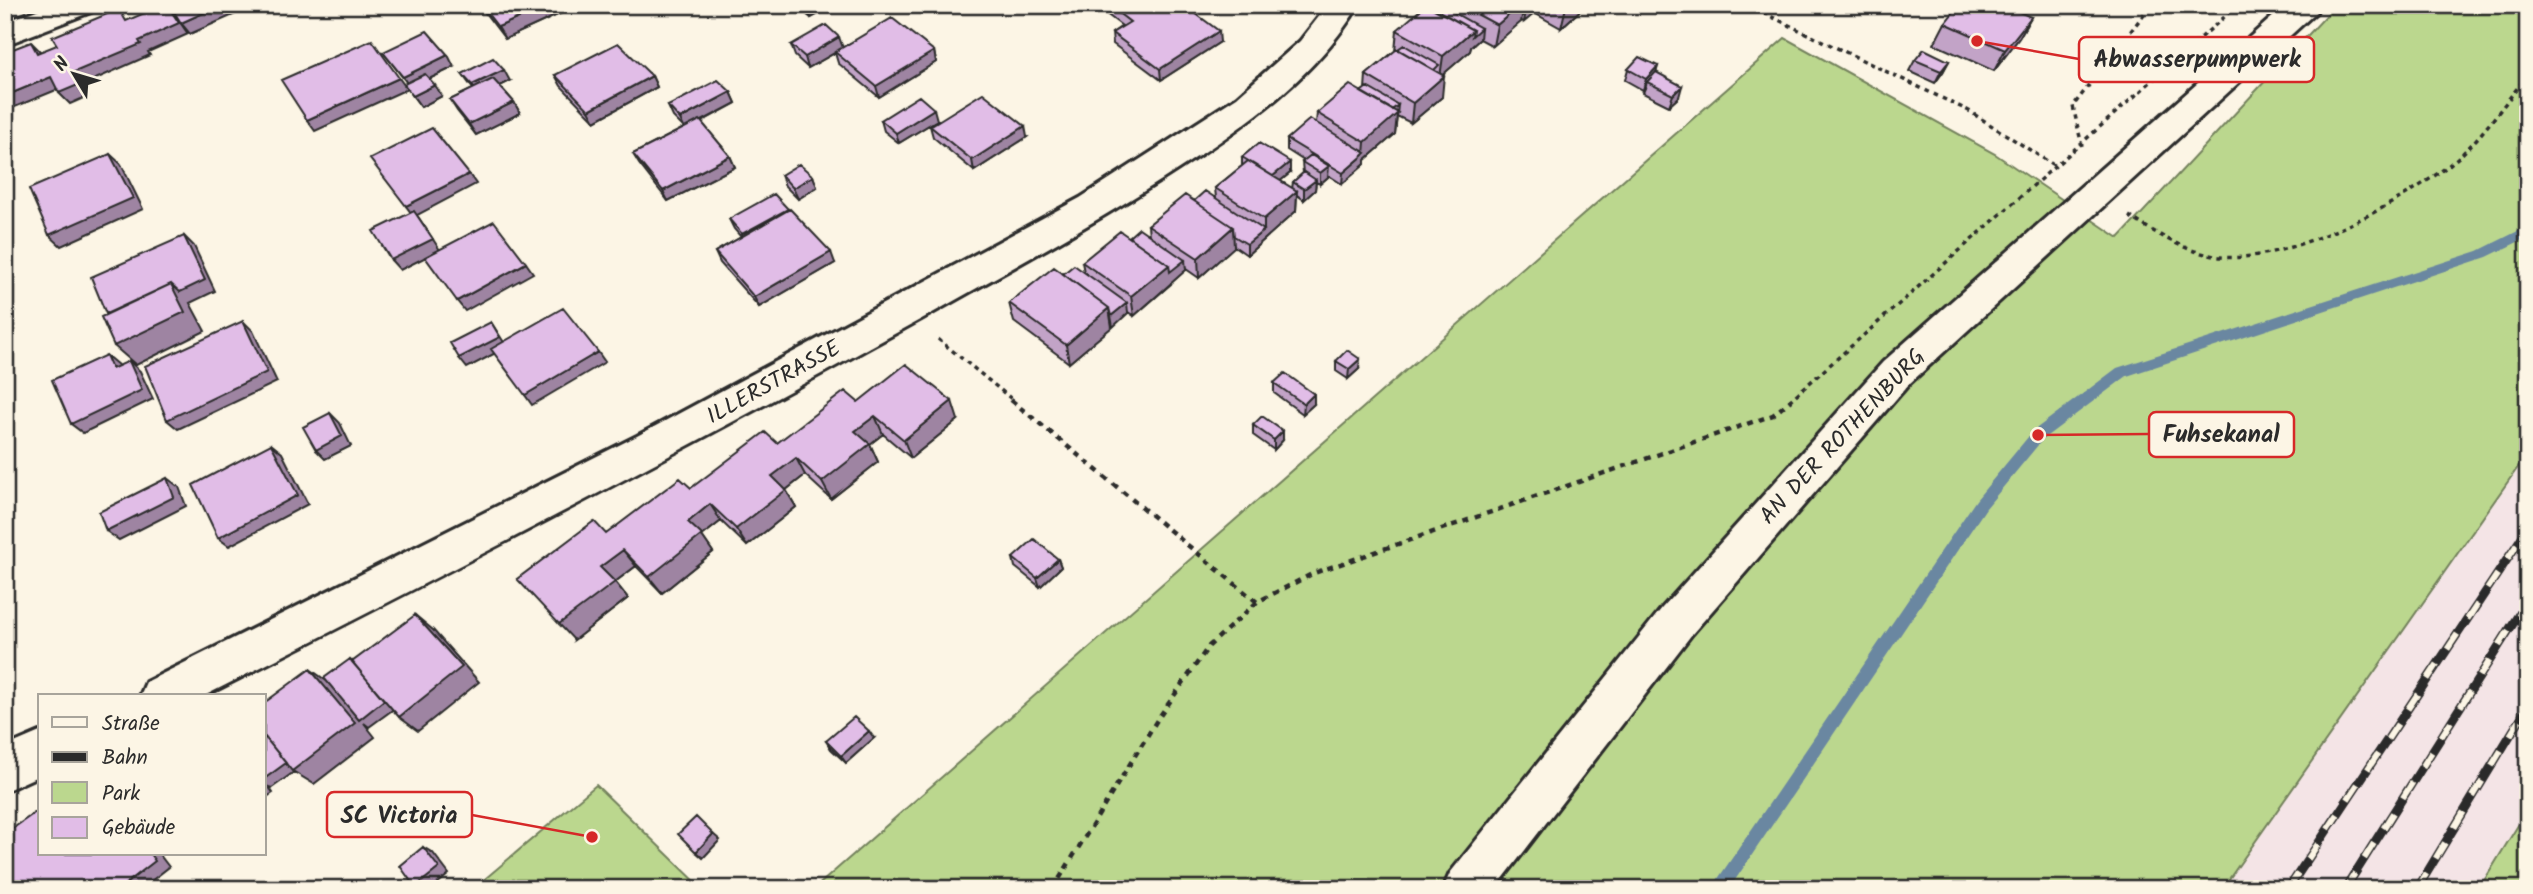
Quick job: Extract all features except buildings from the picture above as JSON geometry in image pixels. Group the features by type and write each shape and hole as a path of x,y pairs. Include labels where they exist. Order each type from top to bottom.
{"main road":[{"path":"5,34 80,5"},
{"name":"ILLERSTRASSE","path":"164,694 689,430 1140,179 1228,121 1315,46 1344,5"},
{"name":"AN DER ROTHENBURG","path":"1466,889 1677,621 1896,373 2304,6"},
{"path":"5,770 38,754"}],"path":[{"path":"1747,5 1969,111 2055,167"},
{"path":"2151,5 2073,106 2095,194 2173,242 2199,253 2224,257 2252,256 2357,222 2394,204 2455,160 2481,134 2528,75"},
{"path":"1053,889 1157,720 1201,656 1257,602 1314,573 1773,415 2238,5"},
{"path":"905,311 1257,602"}],"shaded area":[{"path":"2528,453 2528,809 2479,889 2221,889"}],"green space":[{"path":"2336,5 2528,5 2528,453 2222,889 814,889 1785,38 1995,154 2119,238"},
{"path":"596,785 703,889 473,889"},
{"path":"2528,809 2528,889 2479,889"}],"waterway":[{"path":"1719,889 1981,504 2038,435 2122,372 2482,254 2528,231"}],"railway":[{"path":"2288,889 2528,528"},
{"path":"2345,889 2528,600"},
{"path":"2417,889 2528,706"}],"place":[{"name":"Abwasserpumpwerk","path":"1977,41"},
{"name":"Fuhsekanal","path":"2038,435"},
{"name":"SC Victoria","path":"592,837"}]}
